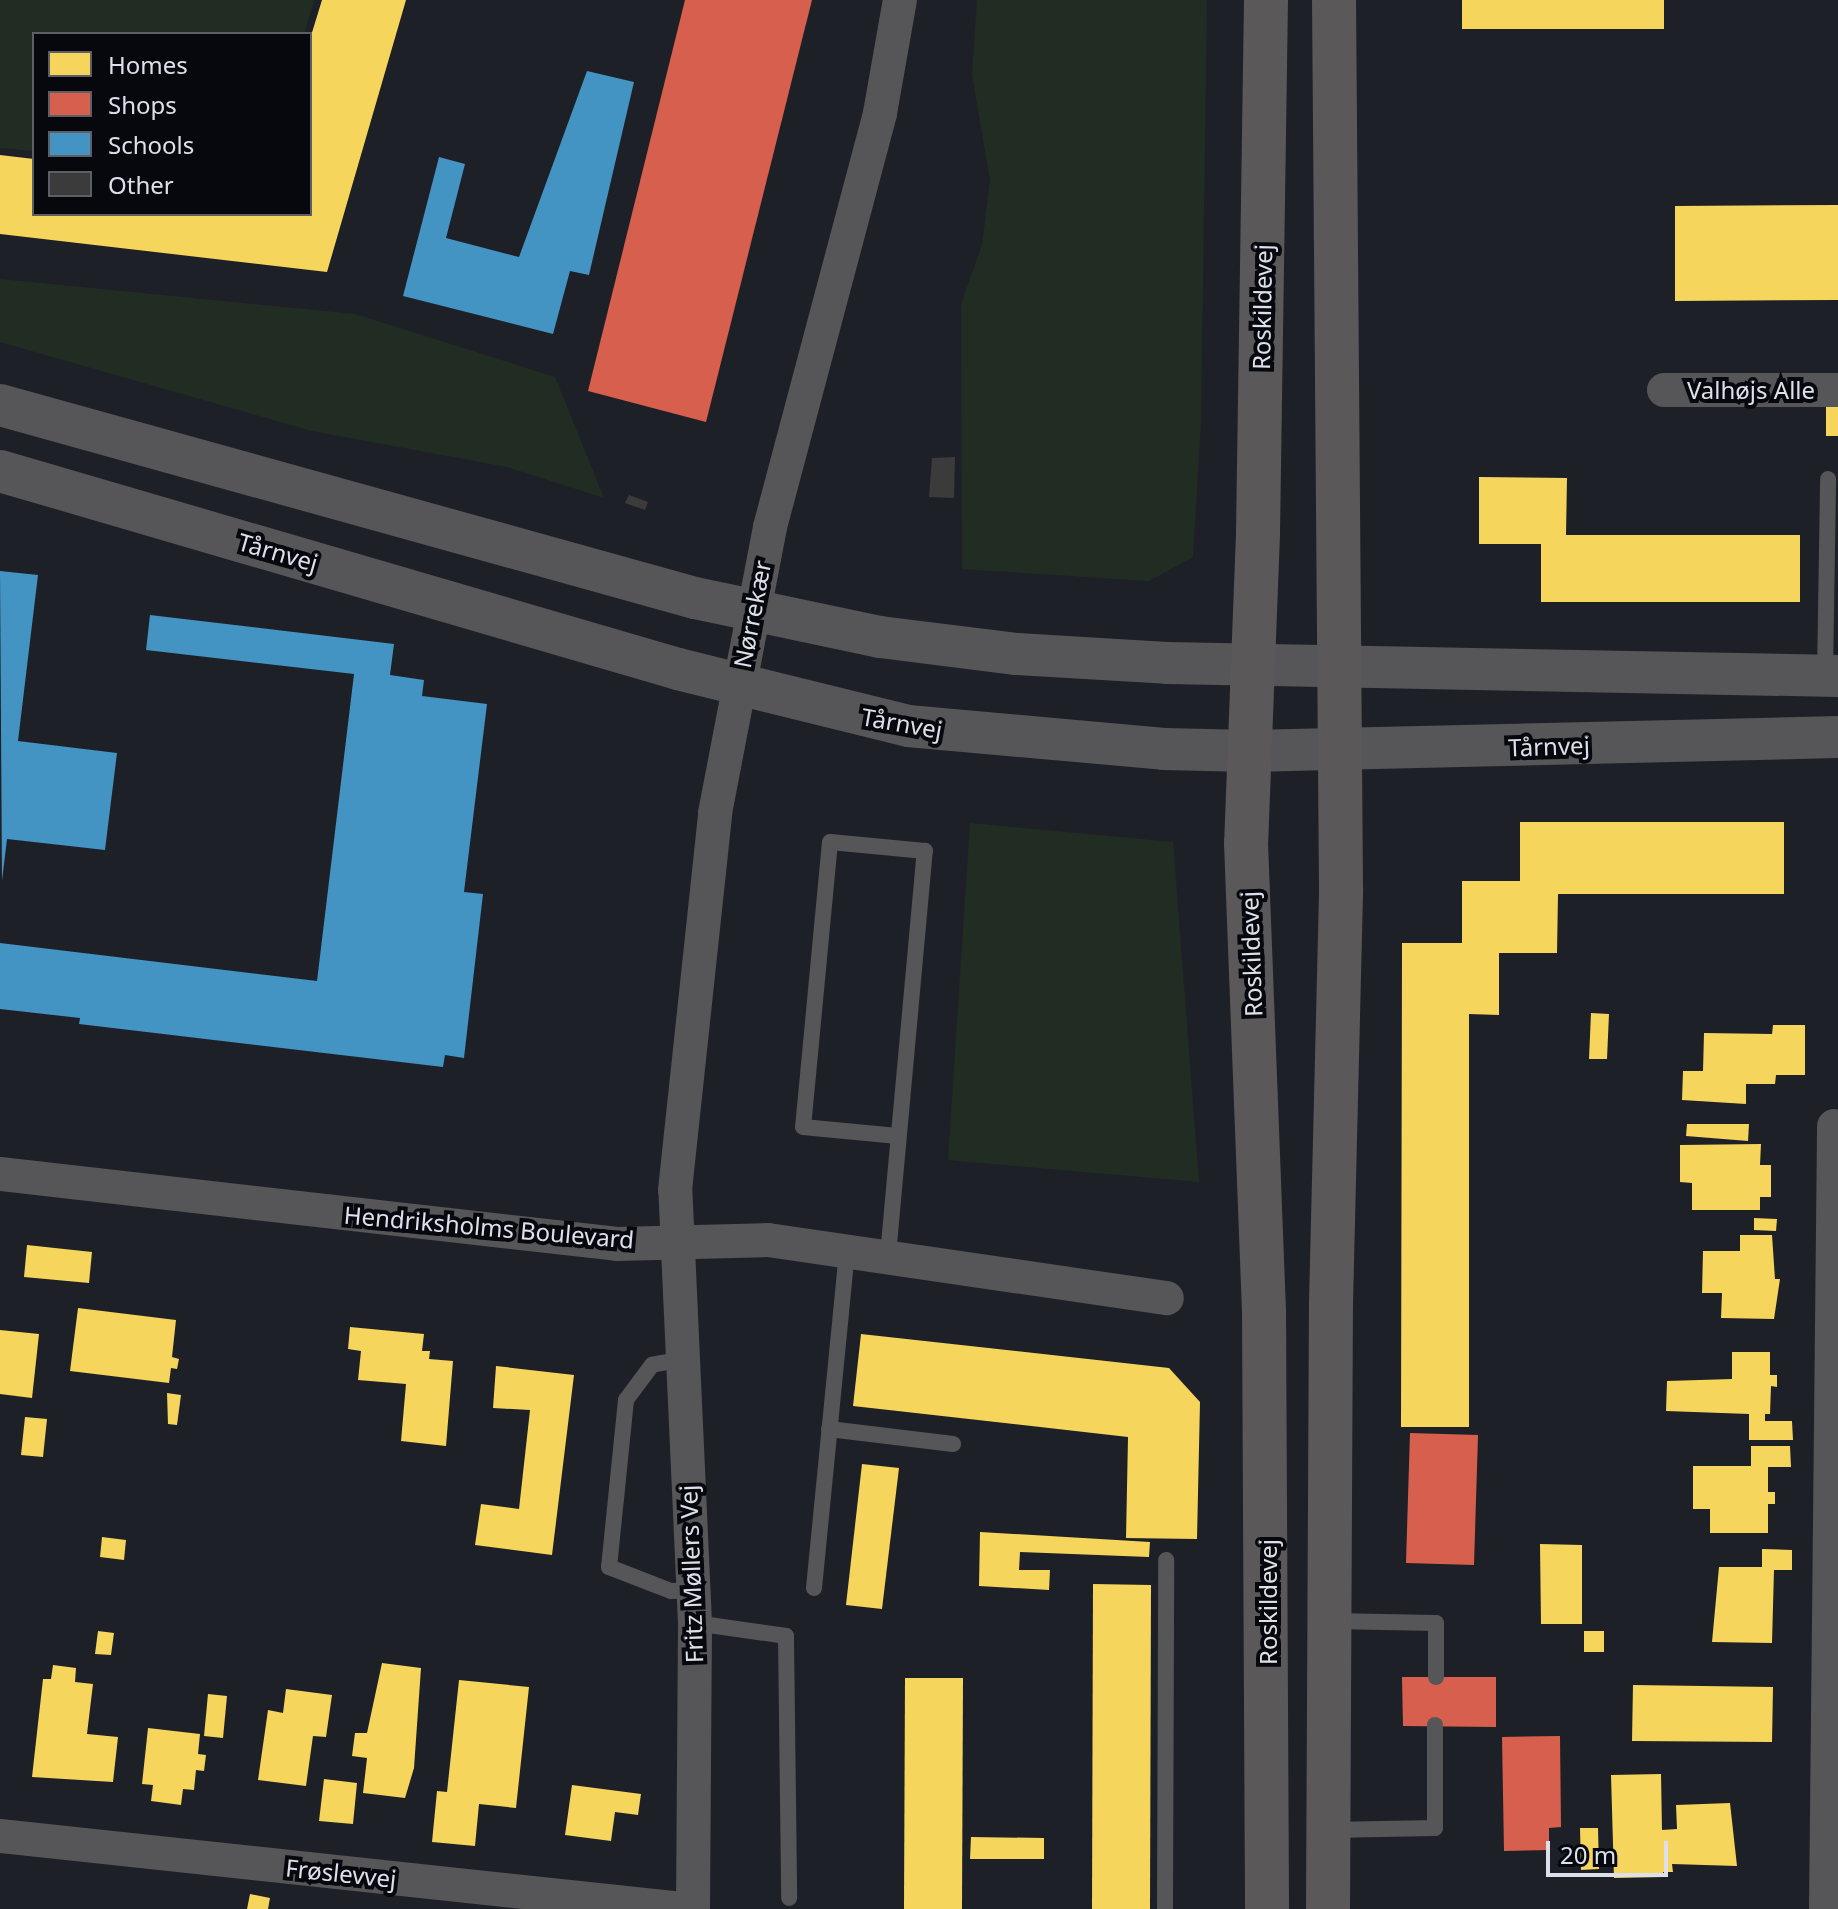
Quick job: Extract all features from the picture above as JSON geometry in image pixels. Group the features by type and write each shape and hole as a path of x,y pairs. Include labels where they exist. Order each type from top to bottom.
{"main road":[{"name":"Roskildevej","path":"1266,0 1253,665 1246,843 1269,1560 1267,1909"},
{"path":"1328,1909 1328,1621 1341,752 1334,0"}],"street":[{"name":"Nørrekær","path":"677,1240 675,1190 715,813 738,684 781,480 880,113 900,0"},
{"name":"Valhøjs Alle","path":"1664,390 1838,390"},
{"path":"0,405 754,612 880,637 1017,654 1253,665 1832,676"},
{"name":"Tårnvej","path":"0,471 738,684 908,726 1164,749 1250,751 1341,752 1838,737"},
{"path":"1826,1909 1834,1126"},
{"name":"Hendriksholms Boulevard","path":"0,1174 617,1244 677,1240 768,1240 888,1255 1167,1298"},
{"name":"Fritz Møllers Vej","path":"677,1240 679,1360 695,1606 693,1909"},
{"name":"Frøslevvej","path":"0,1836 682,1909"}],"lane":[{"path":"1828,479 1832,676"},
{"path":"888,1255 925,851 830,842 803,1127 898,1136"},
{"path":"814,1588 847,1250"},
{"path":"679,1360 652,1365 626,1400 609,1567 671,1591 695,1606 786,1636 789,1898"},
{"path":"829,1429 953,1444"},
{"path":"1165,1909 1166,1560"},
{"path":"1328,1621 1436,1623 1436,1677"},
{"path":"1328,1830 1435,1828 1435,1725"}],"green space":[{"path":"0,0 314,0 305,32 32,32 32,151 0,148"},
{"path":"977,0 1207,0 1201,421 1193,557 1149,581 962,569 961,304 982,245 990,180 972,75"},
{"path":"0,279 355,314 555,377 604,498 507,467 312,431 0,342"},
{"path":"970,823 1173,842 1199,1182 948,1160"}],"building: Homes":[{"path":"322,0 406,0 327,272 0,234 0,155 32,159 32,216 312,216 312,32"},
{"path":"1462,0 1664,0 1664,29 1462,29"},
{"path":"1838,205 1838,300 1675,301 1675,206"},
{"path":"1826,406 1838,406 1838,436 1826,436"},
{"path":"1479,477 1567,478 1566,535 1800,535 1800,602 1541,602 1541,544 1479,544"},
{"path":"1520,822 1784,822 1784,894 1558,894 1557,953 1499,953 1499,1015 1469,1014 1469,1427 1401,1427 1402,943 1462,943 1462,881 1520,881"},
{"path":"1591,1013 1609,1014 1607,1059 1589,1059"},
{"path":"1773,1025 1805,1025 1805,1075 1776,1075 1775,1084 1746,1084 1746,1104 1682,1100 1683,1071 1703,1071 1704,1033 1772,1034"},
{"path":"1687,1124 1749,1124 1748,1141 1686,1136"},
{"path":"1761,1144 1760,1165 1771,1165 1771,1197 1760,1197 1760,1210 1692,1210 1692,1183 1680,1182 1680,1145"},
{"path":"1754,1218 1777,1219 1776,1231 1754,1230"},
{"path":"1740,1235 1772,1235 1775,1279 1780,1279 1774,1319 1721,1318 1722,1293 1702,1293 1703,1251 1740,1251"},
{"path":"27,1245 92,1252 89,1283 24,1277"},
{"path":"78,1308 176,1320 172,1357 179,1359 177,1369 171,1368 169,1383 70,1371"},
{"path":"350,1327 424,1334 422,1351 430,1351 429,1359 453,1361 446,1446 401,1441 406,1384 358,1380 361,1351 348,1349"},
{"path":"0,1330 39,1334 32,1398 0,1394"},
{"path":"861,1334 1169,1368 1200,1402 1197,1539 1126,1538 1128,1437 853,1406"},
{"path":"1732,1352 1770,1352 1770,1375 1777,1375 1777,1387 1771,1386 1770,1414 1765,1414 1765,1421 1792,1421 1793,1440 1749,1440 1749,1414 1666,1411 1667,1381 1732,1379"},
{"path":"496,1366 574,1375 552,1555 475,1545 481,1504 519,1509 530,1410 493,1408"},
{"path":"167,1393 181,1395 177,1425 168,1424"},
{"path":"25,1417 47,1419 43,1457 21,1455"},
{"path":"1751,1446 1790,1446 1791,1467 1768,1467 1768,1492 1775,1492 1775,1504 1768,1504 1768,1533 1710,1533 1710,1509 1693,1509 1693,1466 1751,1466"},
{"path":"862,1464 899,1468 882,1609 846,1605"},
{"path":"980,1532 1150,1542 1149,1557 1020,1552 1019,1570 1050,1570 1049,1590 979,1586"},
{"path":"102,1537 126,1540 124,1560 100,1557"},
{"path":"1540,1544 1582,1545 1582,1624 1541,1624"},
{"path":"1762,1549 1792,1550 1792,1570 1774,1570 1772,1643 1712,1642 1719,1567 1762,1567"},
{"path":"1093,1584 1151,1585 1150,1909 1092,1909"},
{"path":"98,1631 114,1633 111,1655 95,1654"},
{"path":"1584,1631 1604,1631 1604,1652 1584,1652"},
{"path":"382,1663 421,1668 414,1768 405,1798 363,1793 367,1758 352,1756 355,1733 367,1733"},
{"path":"53,1665 76,1668 75,1682 93,1684 87,1734 118,1737 113,1782 32,1777 43,1679 51,1679"},
{"path":"905,1678 963,1678 962,1909 904,1909"},
{"path":"459,1680 529,1687 516,1808 479,1804 475,1846 432,1842 437,1791 447,1792"},
{"path":"1633,1685 1773,1687 1772,1742 1632,1741"},
{"path":"286,1689 332,1695 326,1737 313,1736 306,1786 258,1780 268,1710 283,1713"},
{"path":"208,1694 227,1696 223,1738 204,1736"},
{"path":"148,1728 200,1734 198,1754 206,1755 204,1771 196,1770 194,1790 183,1789 181,1805 151,1801 153,1785 142,1784"},
{"path":"1661,1774 1662,1830 1677,1829 1676,1805 1730,1803 1737,1866 1672,1864 1673,1872 1663,1872 1664,1877 1614,1878 1611,1775"},
{"path":"324,1779 357,1783 353,1824 319,1821"},
{"path":"572,1785 641,1794 638,1815 615,1812 611,1841 565,1835"},
{"path":"1580,1828 1598,1828 1599,1869 1581,1870"},
{"path":"971,1837 1044,1838 1044,1859 970,1859"},
{"path":"250,1894 270,1898 268,1909 247,1909"}],"building: Shops":[{"path":"685,0 812,0 706,422 588,391"},
{"path":"1410,1433 1478,1435 1474,1565 1406,1563"},
{"path":"1402,1677 1496,1677 1496,1727 1403,1726"},
{"path":"1560,1736 1561,1827 1549,1828 1549,1850 1504,1851 1502,1737"}],"building: Schools":[{"path":"587,71 634,82 589,275 570,271 553,334 403,296 439,157 465,164 446,238 519,257"},
{"path":"0,571 38,575 18,741 117,753 105,850 7,839 2,881"},
{"path":"150,615 394,644 390,675 424,680 422,696 487,704 464,892 483,894 464,1058 445,1055 443,1067 79,1024 80,1018 0,1009 0,943 317,981 354,674 146,650"}],"building: Other":[{"path":"955,457 954,498 929,497 932,458"},
{"path":"629,495 648,502 645,510 625,503"}]}
